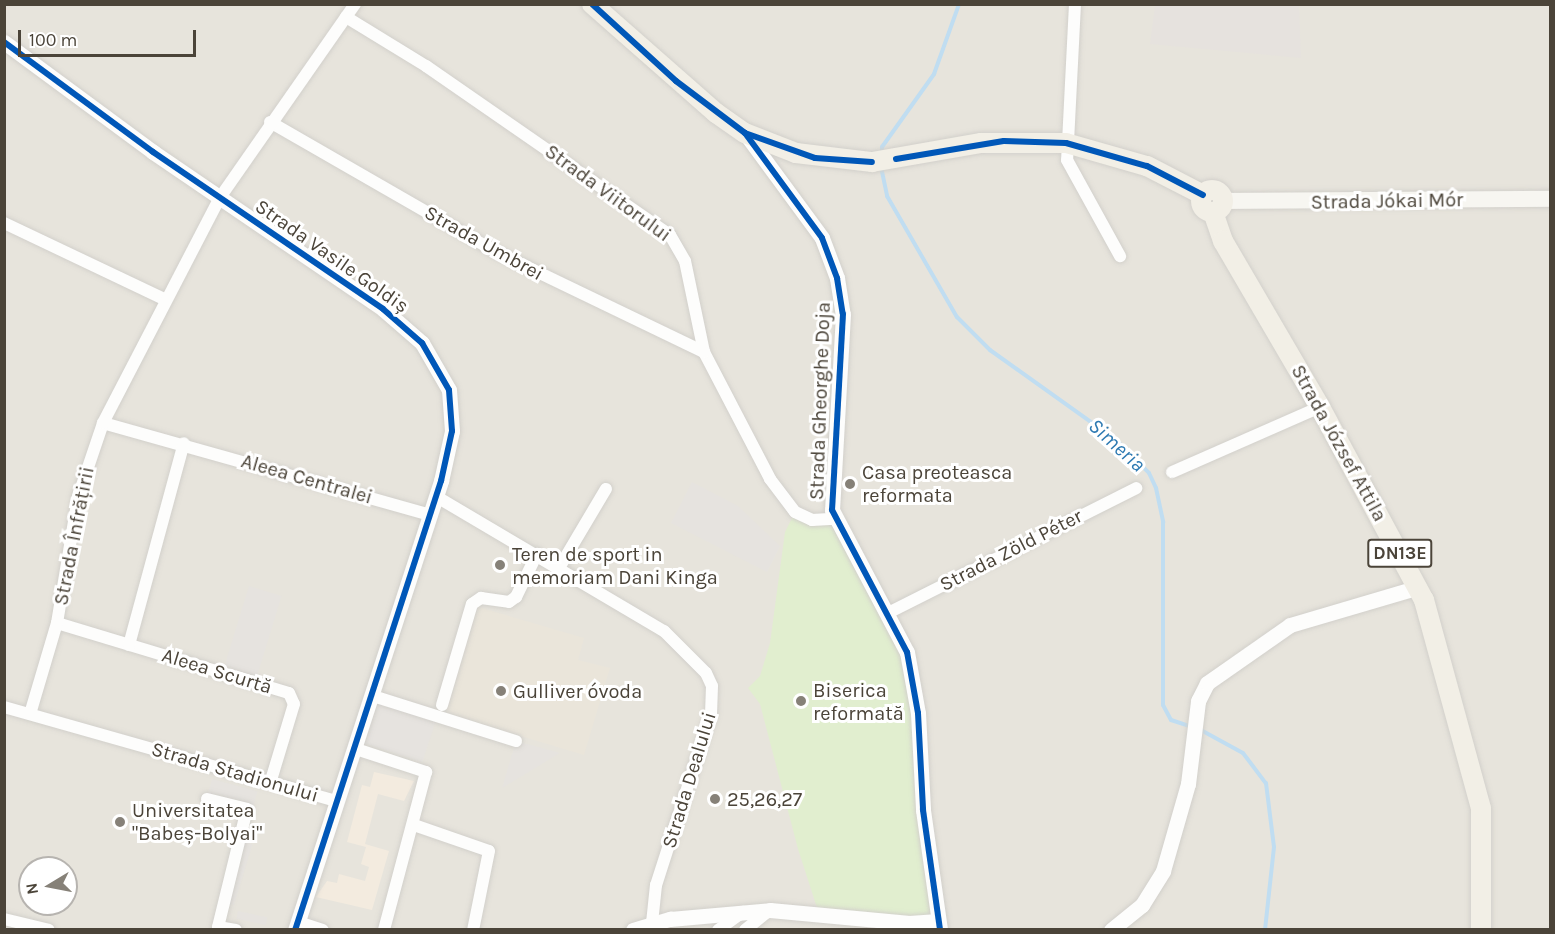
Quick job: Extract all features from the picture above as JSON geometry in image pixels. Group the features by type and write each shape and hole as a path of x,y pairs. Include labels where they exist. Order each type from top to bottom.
{"main road":[{"path":"592,4 696,98 745,133 815,158 872,162 981,143 1066,143 1147,166 1213,203"},
{"name":"Strada Jókai Mór","path":"1213,203 1551,199"},
{"name":"Strada József Attila","path":"1213,203 1223,241 1320,407 1419,587 1456,707 1480,808 1481,930"}],"street":[{"name":"Strada Înfrățirii","path":"30,714 57,623 78,497 103,423 164,299 219,198 270,122 355,4"},
{"path":"1076,4 1066,143 1072,173 1120,256"},
{"name":"Strada Viitorului","path":"346,17 426,66 670,235 685,261 705,352 745,435 795,512 812,520 834,519"},
{"name":"Strada Vasile Goldiș","path":"4,42 219,198 383,309 433,357 449,390 452,418 437,497 337,801"},
{"name":"Strada Umbrei","path":"270,122 496,252 705,352"},
{"name":"Strada Gheorghe Doja","path":"745,133 822,238 842,297 831,488 834,519 888,613 907,652 915,690 923,810 939,925"},
{"path":"4,223 164,299"},
{"path":"1172,472 1320,407"},
{"name":"Aleea Centralei","path":"103,423 184,443 431,515"},
{"path":"129,645 184,443"},
{"name":"Strada Zöld Péter","path":"888,613 1136,488"},
{"path":"559,568 606,489"},
{"name":"Strada Dealului","path":"437,497 664,631 697,661 712,686 711,714 656,885 652,922"},
{"path":"442,705 472,604 476,599 500,604 516,597 537,554"},
{"path":"1111,930 1142,905 1163,872 1188,784 1201,692 1213,677 1290,625 1419,587"},
{"name":"Aleea Scurtă","path":"57,623 290,693 294,704 271,780"},
{"path":"373,696 516,741"},
{"name":"Strada Stadionului","path":"4,707 271,780 337,801 296,926"},
{"path":"356,749 426,772 414,825 384,930"},
{"name":"Strada Stadionului","path":"207,799 247,809 218,928 236,930"},
{"path":"414,825 489,851 473,930"},
{"path":"633,930 652,922 770,910 910,926 939,925"},
{"path":"745,930 770,910"},
{"path":"718,930 744,911"},
{"path":"4,920 49,930"},
{"path":"296,926 323,930"}],"shaded area":[{"path":"5,5 1550,5 1550,929 5,930"},
{"path":"1155,5 1299,5 1301,58 1150,44"},
{"path":"692,482 738,506 780,546 767,572 671,523"},
{"path":"249,586 282,596 257,676 224,666"},
{"path":"475,606 584,638 578,660 610,668 584,755 444,713"},
{"path":"371,700 436,721 422,762 358,741"},
{"path":"516,741 560,753 502,788"},
{"path":"374,772 414,781 404,801 378,794 365,844 389,851 372,910 316,897 327,881 337,883 339,874 365,881 369,867 361,864 366,847 347,842 362,785 370,787"},
{"path":"212,779 257,791 252,811 207,799"},
{"path":"243,841 253,844 234,905 224,902"},
{"path":"238,911 267,917 266,925 236,919"}],"green space":[{"path":"795,512 834,519 901,637 938,921 819,914 798,849 760,704 748,688 760,676 770,643 785,532"}],"waterway":[{"name":"Simeria","path":"882,153 882,147 934,74 959,4"},
{"name":"Simeria","path":"881,167 887,196 957,317 990,350 1115,439 1149,473 1156,488 1163,522 1163,705 1171,720 1192,727"},
{"name":"Simeria","path":"1199,729 1243,753 1266,783 1274,847 1265,930"}],"cycle path":[{"path":"592,4 676,81 745,133 815,158 872,162"},
{"path":"4,42 153,152 383,309 422,343 449,390 452,431 441,481 295,930"},
{"path":"745,133 822,238 837,278 843,314 832,510 907,652 918,713 923,810 940,930"},
{"path":"896,159 1004,141 1066,143 1147,166 1203,195"}],"place":[{"name":"Casa preoteasca reformata","path":"850,484"},
{"name":"Teren de sport in memoriam Dani Kinga","path":"500,565"},
{"name":"Gulliver óvoda","path":"501,691"},
{"name":"Biserica reformată","path":"801,701"},
{"name":"25,26,27","path":"715,799"},
{"name":"Universitatea \"Babeș-Bolyai\"","path":"120,822"}]}
